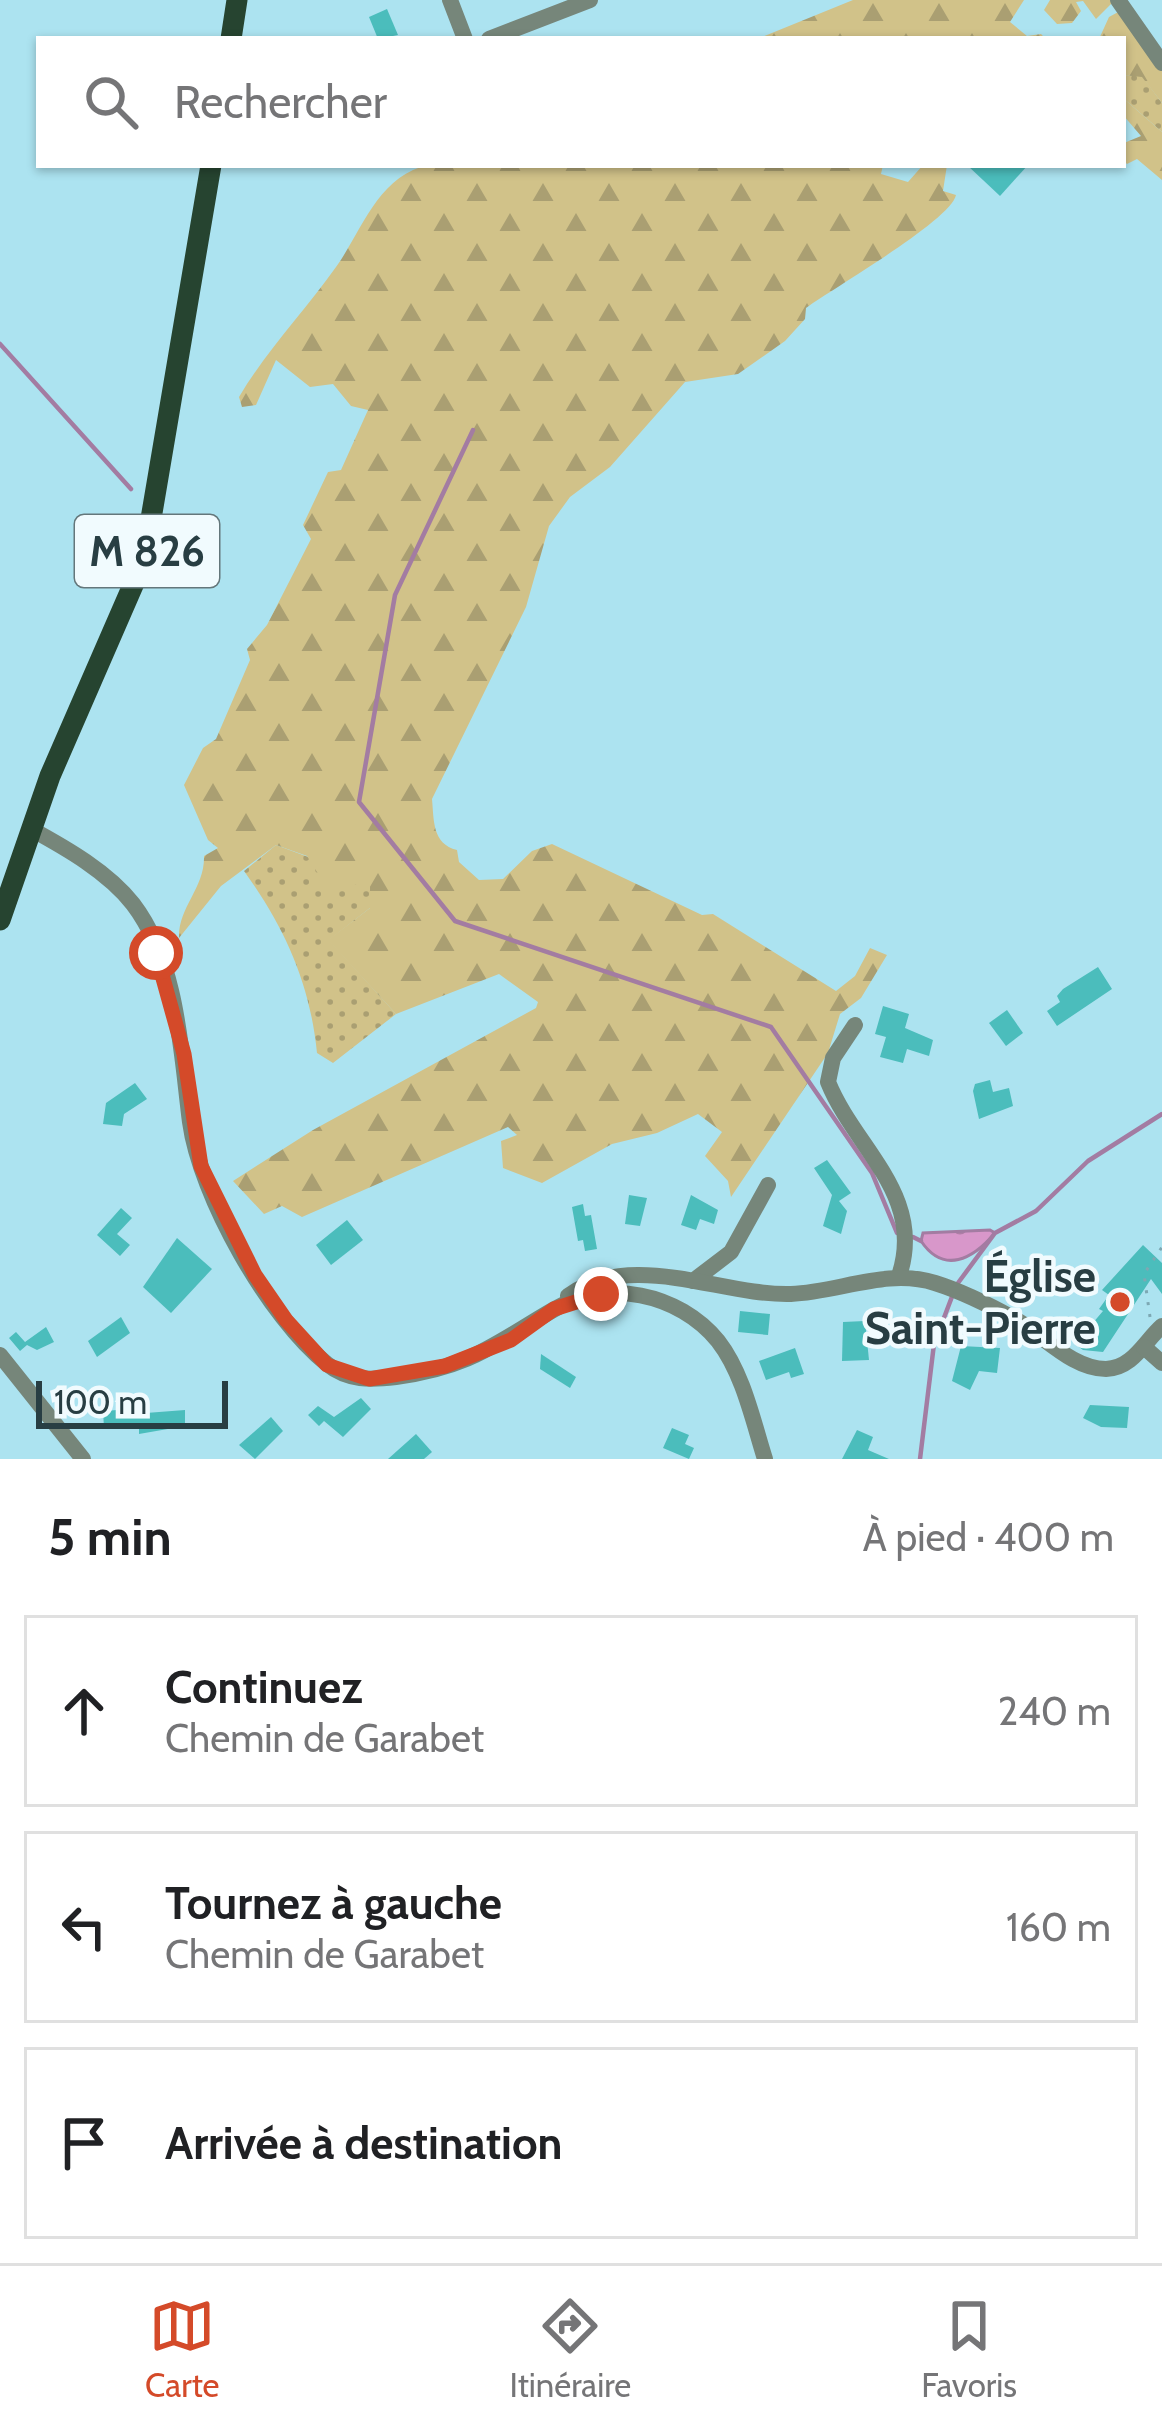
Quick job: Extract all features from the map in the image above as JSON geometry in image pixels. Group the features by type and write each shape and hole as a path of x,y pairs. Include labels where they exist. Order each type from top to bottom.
{"main road":[{"path":"231,36 237,0"},
{"name":"M 826","path":"0,920 31,830 145,560 210,168"}],"street":[{"path":"449,0 464,36"},
{"path":"1118,0 1162,63"},
{"path":"496,36 581,2"},
{"path":"31,830 116,887 146,925 178,1027 201,1166 255,1275 286,1320 327,1365 358,1378 417,1374 489,1352 580,1287 611,1277 796,1294 899,1276 965,1295 1094,1367 1118,1367 1162,1326"},
{"path":"855,1025 833,1058 828,1082 898,1199 907,1230 899,1276"},
{"path":"692,1281 731,1252 768,1185"},
{"path":"554,1309 618,1293 651,1297 687,1315 727,1355 765,1459"},
{"path":"1144,1347 1162,1363"},
{"path":"0,1355 83,1459"}],"path":[{"path":"1144,1347 1150,1316 1144,1274 1162,1247"}],"green space":[{"path":"853,0 1024,0 1010,22 1027,36 764,36"},
{"path":"1050,0 1114,1 1096,19 1083,1 1076,2 1081,11 1072,23 1057,24 1044,10"},
{"path":"1120,11 1162,71 1162,103 1142,77 1126,75 1126,36 1100,36 1109,17"},
{"path":"1126,75 1142,76 1162,103 1162,132 1126,101"},
{"path":"1126,101 1162,132 1162,180 1137,159 1126,163 1126,142 1141,136 1126,118"},
{"path":"882,168 881,174 908,182 920,168 947,168 943,191 956,195 914,236 806,308 805,319 785,341 738,374 685,382 610,467 570,497 549,526 526,607 432,799 439,837 457,850 459,862 479,880 503,879 532,851 552,844 702,915 713,914 836,991 855,976 870,948 887,955 861,998 840,1014 828,1053 731,1197 728,1181 705,1156 722,1132 698,1114 657,1133 612,1144 542,1183 503,1168 501,1141 517,1135 508,1127 302,1217 282,1206 264,1214 233,1181 313,1130 536,1008 538,1002 499,974 396,1014 328,940 370,908 370,880 330,893 307,856 276,845 221,886 179,938 204,856 218,848 208,840 184,785 203,748 216,739 250,660 247,649 267,625 311,539 303,525 328,472 341,470 368,410 351,406 333,384 310,387 276,360 256,405 242,407 239,397 336,267 373,206 411,171"},
{"path":"276,845 370,880 370,908 329,940 396,1014 333,1063 317,1053 293,957 244,871"}],"water":[{"path":"923,1233 995,1233 986,1242 958,1260 939,1258 921,1241"}],"building":[{"path":"387,9 398,35 377,36 369,17"},
{"path":"970,168 1025,168 1000,196"},
{"path":"1098,967 1112,989 1057,1026 1047,1011 1060,1002 1057,996"},
{"path":"883,1006 909,1014 905,1028 933,1040 929,1056 907,1049 903,1063 880,1057 886,1037 875,1034"},
{"path":"1007,1010 1023,1033 1006,1046 989,1023"},
{"path":"990,1080 993,1092 1009,1088 1013,1106 979,1119 973,1091 975,1084"},
{"path":"135,1083 147,1099 124,1114 122,1126 103,1124 106,1103"},
{"path":"827,1160 851,1193 839,1201 847,1211 841,1234 823,1226 832,1195 814,1168"},
{"path":"629,1195 647,1198 640,1226 625,1224"},
{"path":"691,1195 718,1210 714,1224 700,1219 696,1230 681,1225"},
{"path":"583,1204 585,1216 591,1215 597,1249 585,1251 583,1240 578,1241 572,1207"},
{"path":"121,1208 132,1218 117,1234 130,1245 120,1256 97,1235"},
{"path":"347,1220 363,1240 331,1265 316,1245"},
{"path":"177,1238 212,1269 171,1313 143,1287"},
{"path":"1143,1245 1162,1263 1162,1294 1151,1279 1103,1352 1083,1350 1075,1344 1103,1311 1099,1309 1109,1295 1102,1290"},
{"path":"740,1311 770,1314 768,1335 738,1332"},
{"path":"121,1317 130,1333 97,1357 88,1341"},
{"path":"865,1321 869,1360 842,1361 843,1322"},
{"path":"46,1327 54,1342 37,1350 27,1345 20,1351 9,1338 16,1332 25,1342"},
{"path":"961,1346 1000,1348 997,1373 979,1371 970,1390 952,1381"},
{"path":"795,1348 804,1374 791,1378 789,1372 766,1380 759,1361"},
{"path":"541,1354 576,1377 570,1388 540,1369"},
{"path":"361,1398 371,1409 343,1437 308,1415 318,1406 334,1417"},
{"path":"1090,1405 1129,1407 1127,1428 1101,1427 1083,1418"},
{"path":"146,1408 146,1413 185,1410 185,1426 139,1434 139,1426 104,1428 103,1411"},
{"path":"271,1417 283,1431 255,1459 239,1445"},
{"path":"672,1428 689,1435 685,1444 694,1448 689,1459 663,1448"},
{"path":"857,1430 873,1437 868,1450 889,1459 842,1459"},
{"path":"416,1434 432,1452 424,1459 388,1459"}],"waterway":[{"path":"0,344 131,489"},
{"path":"473,430 395,595 359,802 455,921 771,1027 872,1173 897,1233"},
{"path":"958,1283 995,1233 1036,1211 1088,1161 1162,1114"},
{"path":"913,1237 921,1241"},
{"path":"920,1459 934,1344 953,1294"}],"place":[{"name":"Église Saint-Pierre","path":"1120,1302"}],"route":[{"path":"156,953 184,1054 190,1123 201,1166 255,1275 286,1320 327,1365 358,1378 417,1374 489,1352 554,1309 601,1294"}]}
